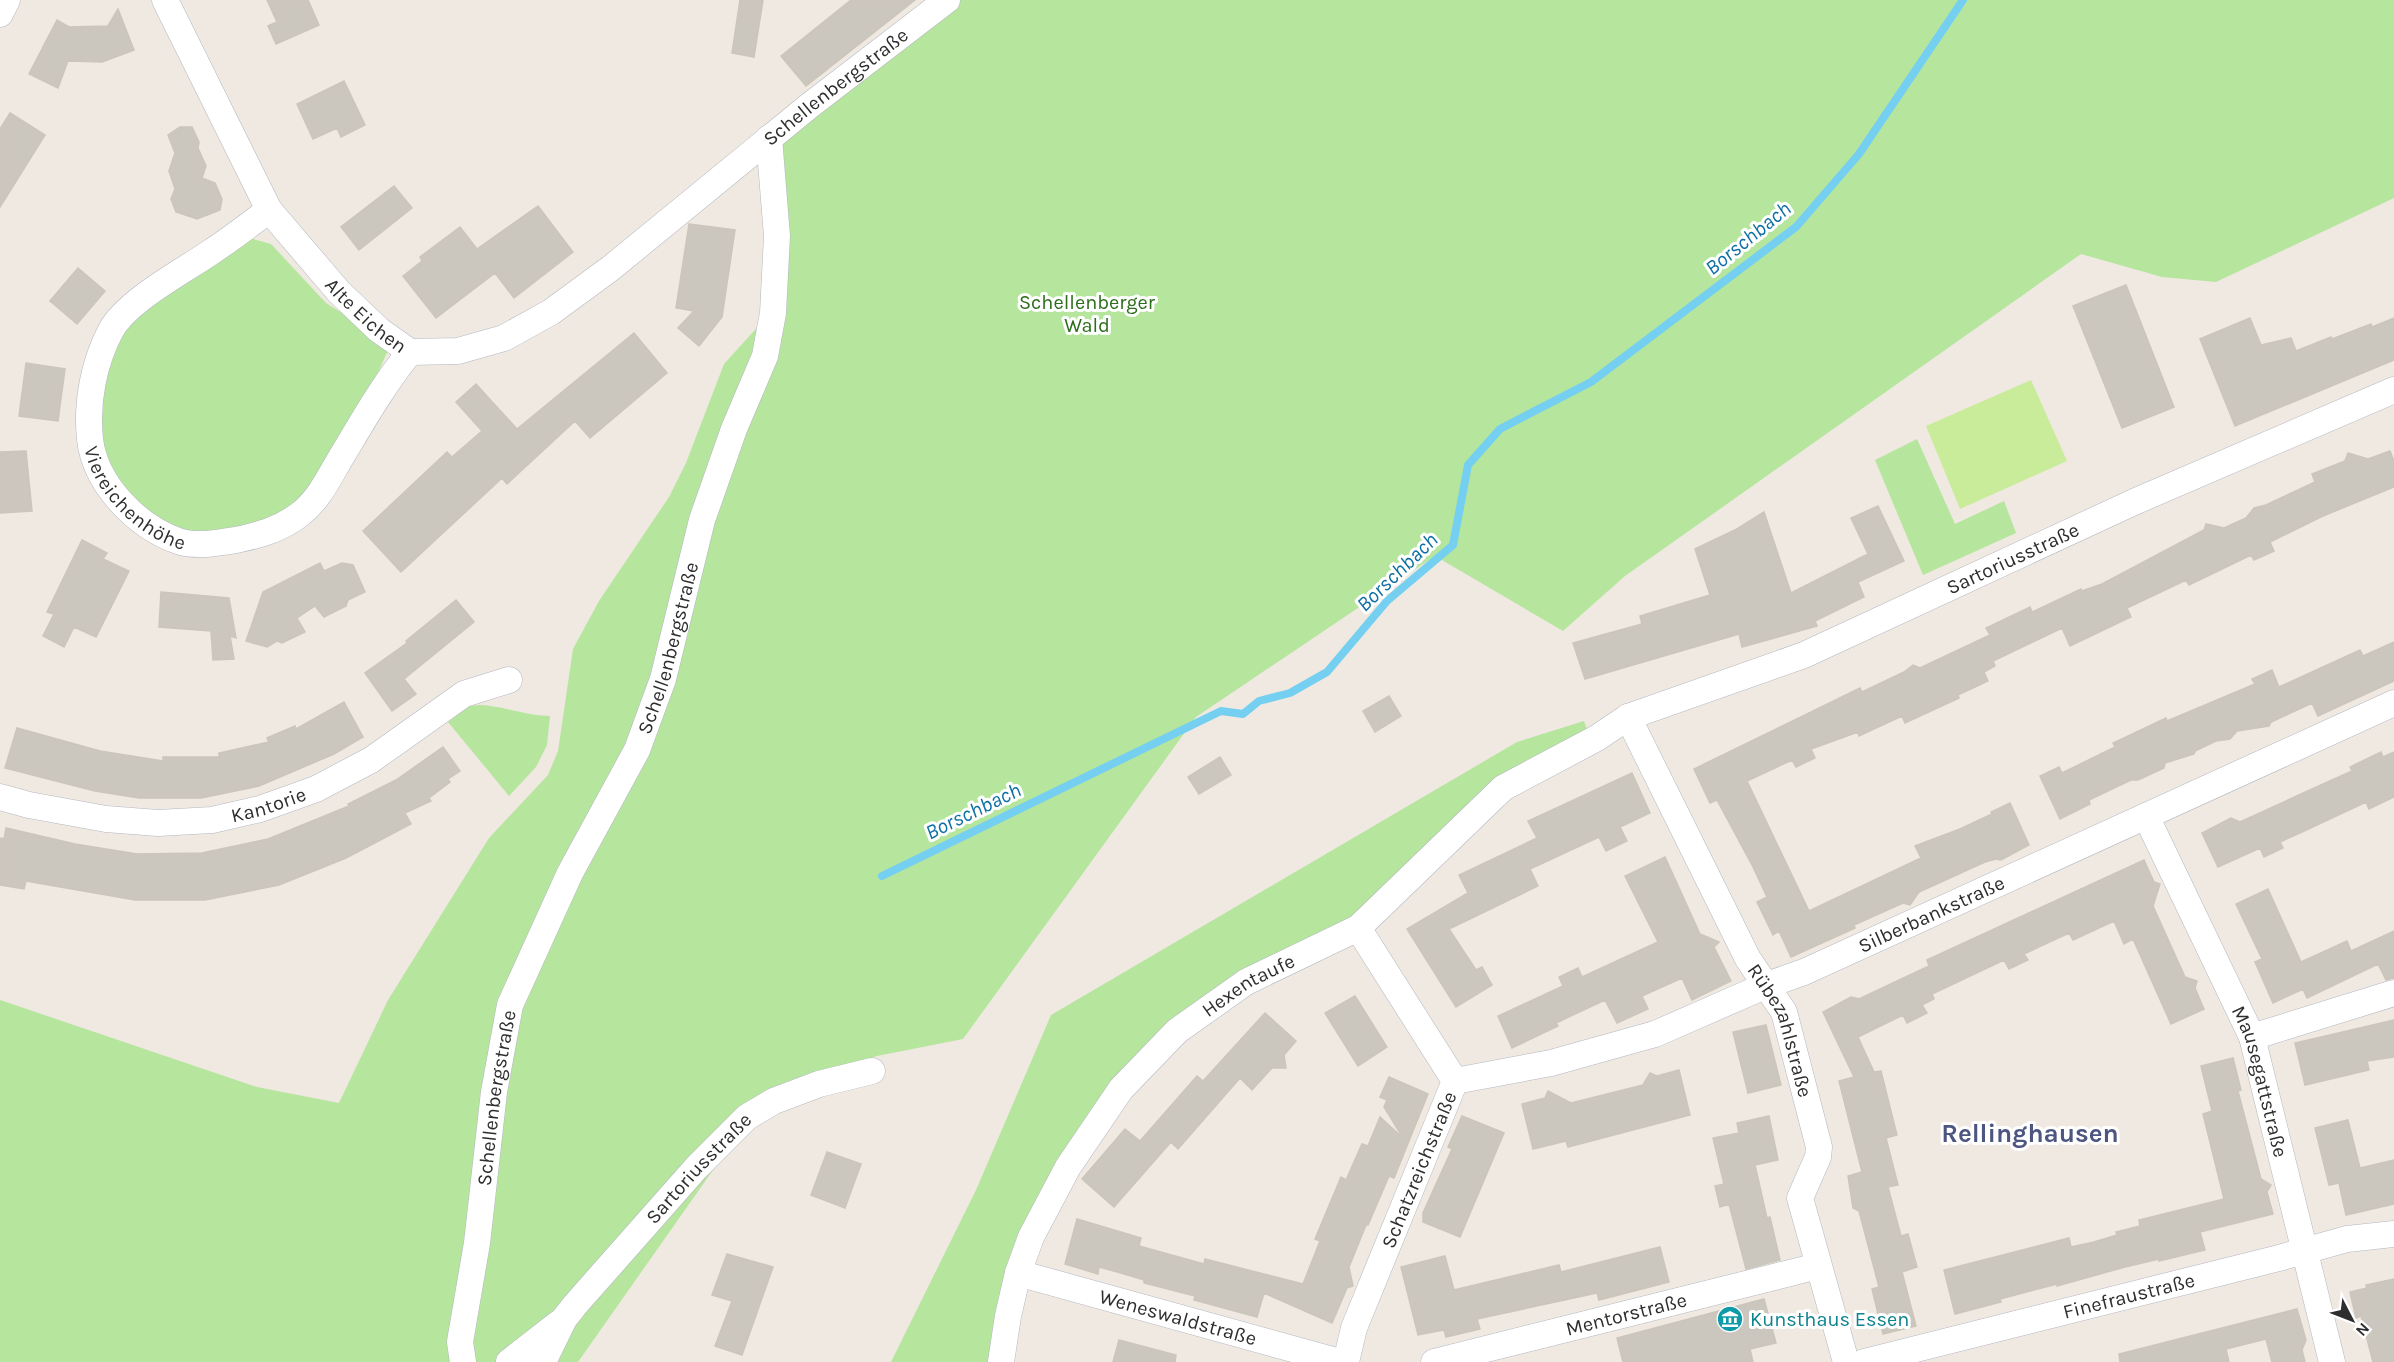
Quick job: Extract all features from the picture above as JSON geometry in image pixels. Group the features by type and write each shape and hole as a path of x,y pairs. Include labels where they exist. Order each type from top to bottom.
{"street":[{"path":"0,14 7,0"},
{"name":"Alte Eichen","path":"165,0 269,210 339,292 379,330 410,352 458,351 504,338 551,312 695,202 769,138"},
{"name":"Schellenbergstraße","path":"463,1362 460,1342 477,1243 494,1092 510,1005 570,873 637,750 663,679 702,520 734,429 765,356 773,313 777,236 769,138 947,0"},
{"name":"Viereichenhöhe","path":"269,210 225,243 134,304 112,328 96,369 91,391 90,441 101,473 114,493 130,510 152,530 180,542 217,544 278,529 300,515 320,496 388,379 410,352"},
{"name":"Sartoriusstraße","path":"1628,717 1804,656 2134,502 2394,390"},
{"name":"Kantorie","path":"0,797 29,805 106,819 158,823 212,820 260,809 316,789 371,760 464,694 509,680"},
{"name":"Silberbankstraße","path":"1455,1081 1551,1063 1655,1034 1767,985 1804,972 2394,703"},
{"name":"Hexentaufe","path":"1002,1362 1008,1316 1018,1274 1031,1237 1068,1167 1121,1089 1176,1031 1246,982 1358,928 1503,788 1597,738 1628,717"},
{"name":"Rübezahlstraße","path":"1628,717 1748,959 1784,1012 1819,1147 1818,1157 1800,1198 1846,1362"},
{"name":"Mausegattstraße","path":"2146,816 2252,1037 2332,1362"},
{"name":"Schatzreichstraße","path":"1346,1362 1354,1328 1455,1081 1358,928"},
{"path":"2252,1037 2394,993"},
{"name":"Sartoriusstraße","path":"543,1362 564,1319 575,1305 696,1167 747,1117 774,1101 819,1084 872,1071"},
{"name":"Finefraustraße","path":"1864,1362 2346,1239 2394,1233"},
{"name":"Mentorstraße","path":"1434,1362 1818,1266"},
{"name":"Weneswaldstraße","path":"1018,1274 1340,1362"},
{"name":"Sartoriusstraße","path":"509,1362 564,1319"}],"green space":[{"name":"Schellenberger Wald","path":"950,0 2394,0 2394,198 2216,282 2162,277 2081,254 1625,576 1563,631 1435,556 1196,717 963,1039 877,1056 765,1096 578,1362 0,1362 0,1000 257,1087 339,1103 388,1000 489,838 548,775 558,751 573,649 599,601 669,497 686,463 724,364 765,319 763,356 732,424 702,516 662,677 635,749 568,871 507,1004 494,1084 514,1004 573,873 640,750 666,680 705,519 735,430 768,357 774,312 779,236 774,137"},
{"path":"250,238 271,244 326,303 377,335 389,348 378,373 343,430 317,492 256,530 187,533 163,525 121,487 99,440 100,403 115,341 138,313"},
{"path":"2031,380 2067,461 1960,509 1926,426"},
{"path":"1917,439 1955,524 2004,501 2016,533 1923,575 1875,460"},
{"path":"480,705 550,716 547,745 536,767 509,796 448,722 469,706"},
{"path":"1584,721 1589,735 1362,912 1248,969 1056,1164 991,1362 891,1362 976,1190 1051,1015 1517,742"}],"building":[{"path":"267,0 308,0 319,25 276,44 268,26 277,22"},
{"path":"740,0 763,0 754,57 732,53"},
{"path":"851,0 915,0 806,86 781,56"},
{"path":"118,9 134,50 102,62 68,61 58,88 29,74 57,20 69,27 108,26"},
{"path":"344,81 365,125 341,137 337,128 313,139 297,104"},
{"path":"10,113 45,135 0,207 0,129"},
{"path":"180,127 192,127 206,166 202,178 215,183 222,199 220,210 197,219 176,212 171,199 175,189 169,171 175,153 168,135"},
{"path":"394,186 412,208 359,250 341,227"},
{"path":"538,206 573,252 514,298 495,273 436,318 403,276 422,261 420,257 460,227 477,249"},
{"path":"689,224 735,230 722,317 699,346 678,328 694,311 676,308"},
{"path":"78,268 105,291 77,324 50,301"},
{"path":"2126,285 2174,407 2122,428 2073,306"},
{"path":"2250,318 2261,345 2291,338 2296,351 2331,337 2332,339 2371,324 2372,327 2394,318 2394,360 2235,426 2200,339"},
{"path":"634,333 667,373 590,438 575,421 507,484 502,478 401,572 363,531 447,452 452,457 482,431 456,402 476,384 517,429"},
{"path":"26,363 65,369 58,421 19,416"},
{"path":"26,451 32,511 0,513 0,452"},
{"path":"2390,451 2394,461 2394,487 2323,516 2270,542 2274,551 2254,560 2251,555 2189,585 2186,580 2127,608 2131,617 2070,646 2062,628 1993,661 1995,666 1984,672 1988,681 1958,695 1959,698 1905,723 1902,716 1859,736 1858,732 1811,749 1815,758 1796,767 1792,760 1747,781 1809,911 1921,858 1915,846 1960,829 2010,803 2029,845 2001,860 1985,862 1919,892 1910,905 1903,903 1791,957 1779,931 1773,935 1757,902 1767,897 1753,867 1717,800 1710,803 1694,769 1860,688 1862,692 1904,672 1913,665 1920,668 1990,635 1986,628 2030,607 2032,612 2081,589 2082,591 2102,584 2204,530 2206,524 2224,528 2246,518 2254,508 2266,505 2315,482 2312,474 2345,461 2348,453 2368,459"},
{"path":"1878,506 1904,561 1858,582 1864,597 1815,621 1817,626 1742,647 1739,634 1585,679 1573,643 1642,624 1640,616 1710,595 1695,549 1737,529 1764,512 1791,593 1868,554 1851,518"},
{"path":"82,540 107,553 103,559 129,571 96,637 74,627 64,647 43,636 54,614 47,612"},
{"path":"320,563 324,571 342,563 353,565 365,592 348,600 346,606 324,617 315,606 297,618 305,632 282,643 277,641 267,647 246,641 263,592"},
{"path":"161,592 229,598 236,638 230,636 234,659 213,660 211,631 159,627"},
{"path":"456,600 474,622 404,679 416,694 392,711 365,673 407,643 406,641"},
{"path":"2394,642 2394,681 2318,716 2312,703 2271,722 2269,726 2237,731 2230,739 2216,741 2195,751 2194,754 2165,763 2164,768 2138,780 2131,780 2089,800 2090,804 2060,819 2040,776 2059,767 2062,773 2115,747 2113,743 2166,718 2167,721 2255,684 2252,679 2272,670 2279,687 2360,650 2363,656"},
{"path":"1389,696 1401,716 1375,732 1363,711"},
{"path":"344,702 363,737 334,754 259,786 201,798 139,798 95,791 5,768 17,728 100,751 163,761 163,757 219,757 219,753 269,742 267,738 295,726 296,729"},
{"path":"443,747 460,771 448,779 450,782 429,798 431,801 405,813 411,824 346,858 279,885 205,900 135,900 26,881 24,889 0,885 0,838 4,839 6,828 75,844 137,854 202,853 268,839 349,806 348,804 396,780"},
{"path":"2381,752 2383,757 2394,752 2394,797 2369,809 2366,802 2280,842 2283,848 2264,857 2260,848 2218,867 2202,833 2231,818 2240,822 2352,771 2350,767"},
{"path":"1220,757 1231,775 1199,794 1188,777"},
{"path":"1632,773 1650,813 1620,827 1627,841 1606,851 1599,837 1530,869 1538,886 1449,929 1476,970 1482,967 1492,985 1456,1007 1407,929 1468,893 1459,875 1537,838 1528,821"},
{"path":"1665,857 1700,934 1719,942 1714,947 1731,981 1692,1000 1682,978 1642,996 1648,1009 1617,1023 1605,1000 1556,1023 1558,1026 1512,1048 1498,1016 1563,986 1559,977 1578,968 1582,977 1658,942 1625,876"},
{"path":"2144,860 2154,882 2160,884 2153,906 2185,977 2197,981 2195,988 2204,1009 2171,1024 2133,939 2124,944 2114,921 2073,940 2069,933 2024,954 2028,960 2009,969 2004,960 1932,994 1934,999 1922,1005 1927,1013 1907,1023 1903,1015 1858,1037 1874,1072 1881,1071 1897,1135 1886,1138 1898,1185 1888,1187 1901,1236 1908,1234 1917,1267 1902,1272 1916,1326 1883,1334 1872,1289 1879,1287 1859,1211 1853,1208 1848,1176 1862,1172 1839,1081 1854,1077 1823,1012 1851,997 1859,999 1929,966 1927,960"},
{"path":"2268,889 2301,962 2347,941 2351,951 2394,931 2394,978 2386,980 2378,964 2307,998 2303,989 2273,1003 2255,962 2262,959 2236,904"},
{"path":"1355,996 1387,1047 1358,1066 1325,1013"},
{"path":"1265,1013 1296,1041 1284,1055 1286,1068 1272,1068 1252,1090 1240,1078 1178,1149 1171,1142 1114,1207 1082,1179 1125,1129 1140,1141 1197,1076 1203,1081"},
{"path":"2394,1020 2394,1057 2367,1061 2369,1070 2305,1085 2295,1043"},
{"path":"1766,1025 1781,1085 1748,1093 1733,1032"},
{"path":"2233,1058 2241,1090 2238,1091 2261,1179 2271,1185 2267,1192 2273,1214 2200,1232 2205,1250 2125,1267 2057,1286 2057,1284 1955,1314 1944,1270 2069,1238 2071,1247 2094,1242 2117,1235 2116,1232 2140,1226 2139,1220 2224,1199 2203,1114 2212,1111 2201,1066"},
{"path":"1679,1070 1690,1115 1568,1147 1566,1141 1533,1149 1522,1104 1545,1098 1548,1091 1571,1103 1643,1085 1650,1073 1657,1076"},
{"path":"1389,1077 1428,1094 1394,1178 1389,1176 1368,1225 1366,1225 1349,1267 1353,1286 1347,1288 1332,1323 1264,1293 1257,1317 1194,1300 1195,1296 1144,1283 1144,1280 1121,1273 1099,1267 1098,1274 1065,1264 1077,1219 1141,1238 1139,1246 1204,1264 1205,1259 1303,1284 1320,1241 1315,1239 1341,1177 1346,1180 1362,1144 1368,1146 1380,1117 1403,1138 1384,1107 1387,1100 1380,1097"},
{"path":"1462,1116 1504,1133 1460,1237 1423,1222 1423,1213 1452,1149 1448,1147"},
{"path":"1769,1116 1778,1160 1755,1165 1767,1218 1770,1217 1780,1260 1746,1269 1729,1204 1720,1207 1715,1186 1724,1184 1713,1138 1739,1133 1737,1123"},
{"path":"2348,1120 2360,1168 2394,1160 2394,1204 2346,1215 2339,1183 2329,1185 2315,1128"},
{"path":"827,1152 861,1164 845,1208 811,1195"},
{"path":"1660,1247 1669,1282 1599,1300 1597,1293 1477,1319 1480,1329 1446,1337 1444,1330 1418,1335 1401,1267 1445,1256 1454,1290 1559,1265 1561,1272"},
{"path":"727,1254 773,1267 742,1355 715,1346 732,1301 712,1295"},
{"path":"2394,1279 2394,1362 2373,1362 2361,1316 2356,1318 2350,1292 2367,1288 2366,1285"},
{"name":"Kunsthaus Essen","path":"1764,1299 1776,1343 1750,1349 1753,1362 1623,1362 1617,1338"},
{"path":"2297,1309 2306,1340 2302,1350 2305,1362 2272,1362 2266,1339 2226,1349 2229,1362 2120,1362 2119,1354"},
{"path":"1119,1340 1176,1355 1175,1362 1113,1362"}],"waterway":[{"name":"Borschbach","path":"882,876 1221,711 1243,714 1259,701 1290,693 1327,672 1387,601 1453,545 1468,465 1500,429 1591,382 1796,227 1859,154 1963,0"}],"place":[{"name":"Kunsthaus Essen","path":"1730,1319"}],"district":[{"name":"Rellinghausen","path":"2030,1133"}]}
